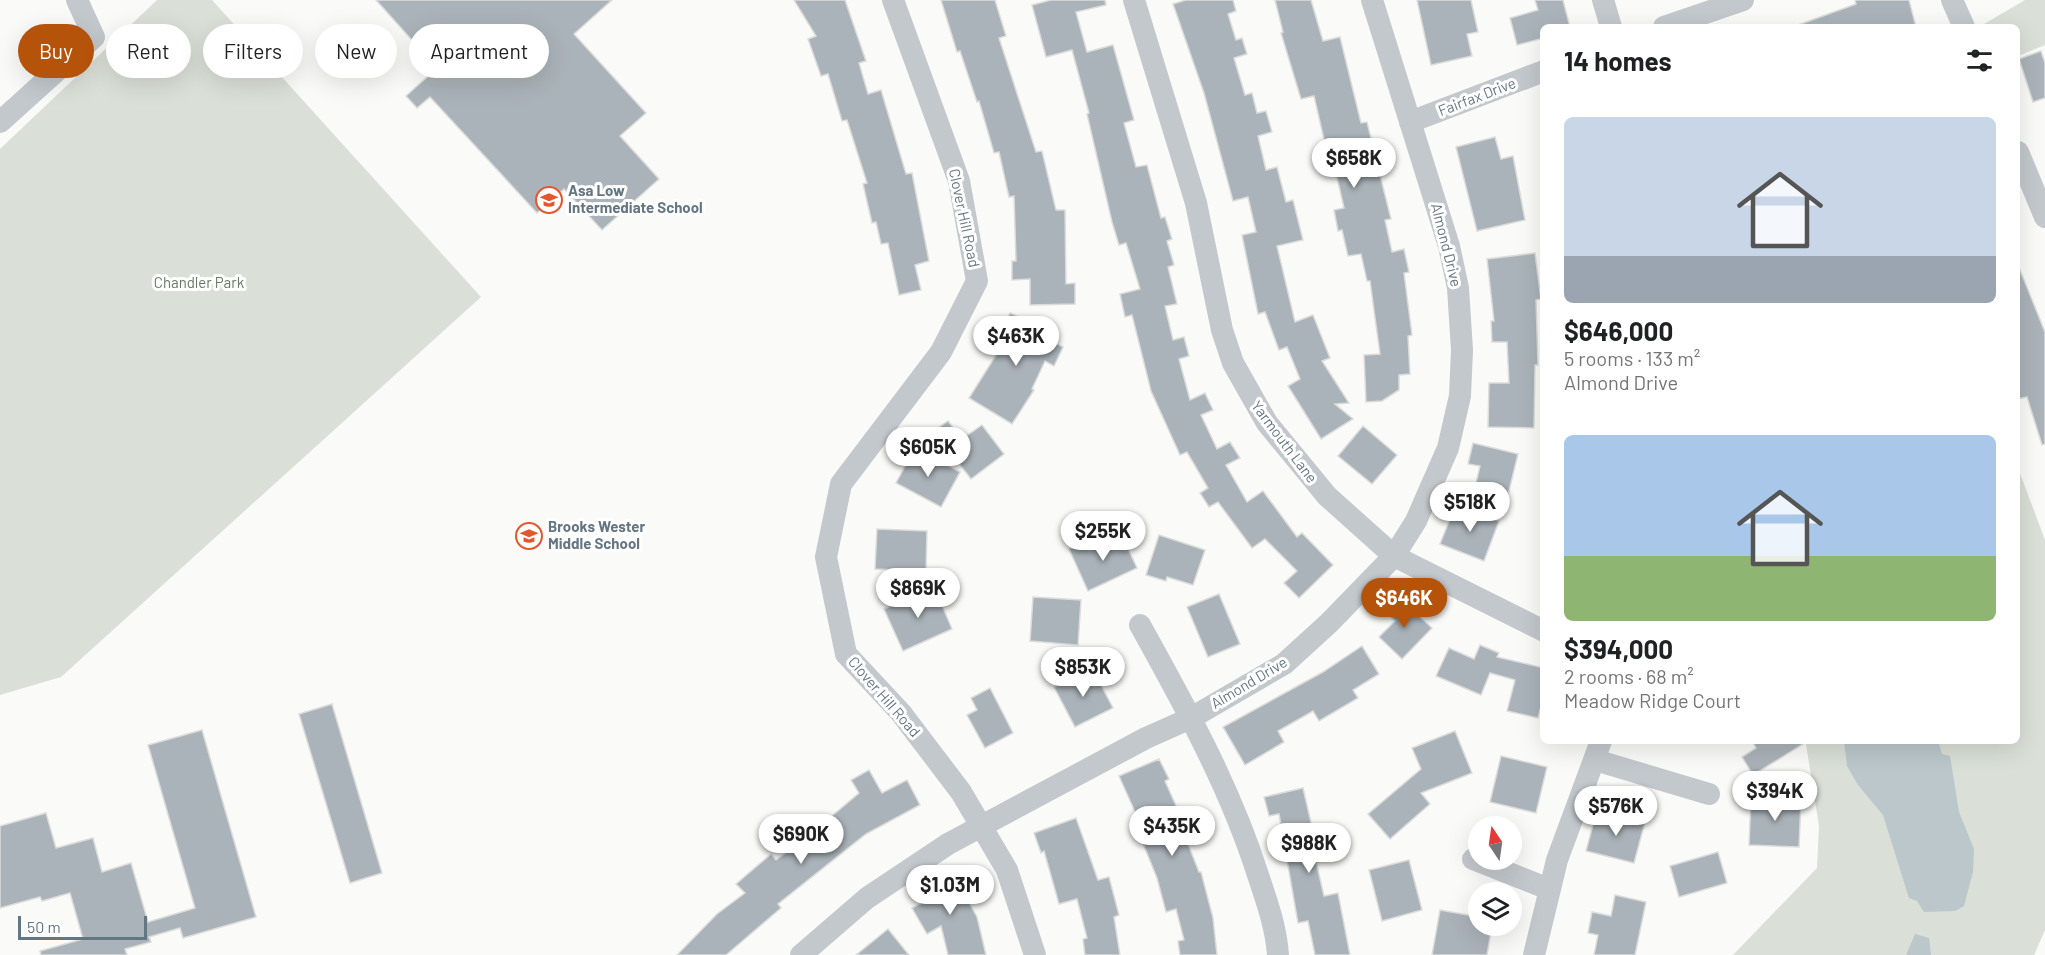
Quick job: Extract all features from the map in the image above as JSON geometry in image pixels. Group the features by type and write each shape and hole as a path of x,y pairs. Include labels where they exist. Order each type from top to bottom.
{"street":[{"path":"0,122 94,37 77,0"},
{"name":"Clover Hill Road","path":"893,0 960,181 977,281 941,352 841,484 826,557 846,654 901,713 962,792 1007,870 1035,955"},
{"name":"Yarmouth Lane","path":"1134,0 1196,203 1222,330 1233,363 1267,423 1299,465 1327,496 1394,556 1540,629"},
{"name":"Almond Drive","path":"801,955 867,898 981,824 1191,718 1284,664 1329,623 1394,556 1416,521 1448,448 1460,396 1462,350 1458,288 1449,246 1372,0"},
{"path":"1603,0 1610,24"},
{"path":"1673,24 1743,0"},
{"path":"1952,0 1963,24"},
{"name":"Fairfax Drive","path":"1410,122 1540,73"},
{"path":"2020,157 2045,217"},
{"path":"1140,626 1191,718 1243,827 1276,930 1278,955"},
{"path":"1534,955 1557,860 1598,750 1709,794"},
{"path":"1501,870 1550,889"}],"green space":[{"name":"Chandler Park","path":"157,0 212,0 234,24 203,24 203,78 283,78 481,297 61,677 0,695 0,149 75,78 94,78 94,60 106,48 106,78 191,78 191,24 132,24"},
{"path":"2025,0 2045,0 2045,45 2020,55 2020,24 1984,24"},
{"path":"2020,473 2045,540 2045,930 2034,955 1733,955 1817,868 1819,826 1806,744 2020,744"}],"shaded area":[{"path":"1844,744 1939,744 1942,754 1950,756 1959,812 1974,849 1973,872 1964,906 1955,911 1924,912 1917,901 1909,898 1883,815 1858,785 1847,766"},
{"path":"1915,934 1929,938 1931,955 1906,955"}],"building":[{"name":"Asa Low Intermediate School","path":"376,0 612,0 574,34 646,113 620,136 659,179 602,230 564,189 537,213 430,97 417,108 406,96 426,78 549,78 549,24 409,24 409,37"},
{"path":"794,0 845,0 866,61 859,63 868,94 881,90 906,174 912,173 929,261 915,265 921,290 899,295 888,243 881,244 876,222 872,223 863,184 867,183 847,120 842,121 828,74 821,76 808,39 816,36"},
{"path":"941,0 995,0 1006,36 999,38 1036,152 1042,151 1056,210 1065,210 1066,284 1075,283 1075,304 1030,305 1030,279 1012,280 1012,261 1016,261 1014,196 1009,197 999,152 994,153 979,101 977,102 960,51 957,52"},
{"path":"1051,0 1105,0 1106,5 1076,12 1087,52 1113,45 1134,120 1124,123 1136,167 1147,165 1161,218 1165,217 1172,239 1167,241 1174,265 1168,267 1177,304 1165,306 1173,340 1184,337 1189,356 1179,359 1190,400 1205,393 1213,410 1201,415 1217,449 1230,442 1240,458 1226,465 1247,502 1263,491 1297,537 1302,533 1333,565 1299,598 1284,583 1297,571 1265,539 1252,548 1218,502 1209,507 1200,493 1208,488 1187,452 1180,455 1151,391 1132,315 1125,317 1120,294 1140,289 1126,243 1119,245 1112,222 1087,114 1089,113 1072,50 1046,57 1032,5"},
{"path":"1186,0 1233,0 1236,11 1228,14 1236,40 1242,38 1247,54 1234,58 1245,95 1252,93 1257,113 1266,111 1272,132 1258,136 1266,170 1277,167 1286,202 1293,200 1303,240 1277,246 1295,322 1313,315 1330,358 1322,361 1349,403 1335,404 1353,419 1321,439 1288,386 1300,379 1287,347 1279,350 1265,312 1258,314 1242,235 1256,232 1248,197 1233,201 1204,93 1173,4"},
{"path":"1275,0 1311,0 1323,41 1340,37 1361,123 1367,122 1391,219 1385,220 1392,252 1404,249 1409,272 1404,273 1412,335 1408,336 1410,374 1399,375 1399,390 1382,401 1366,402 1364,355 1380,354 1370,281 1367,281 1361,254 1348,256 1342,230 1338,231 1334,210 1344,208 1336,173 1332,174 1314,96 1301,99 1281,33 1283,32"},
{"path":"1417,0 1471,0 1478,32 1467,34 1472,56 1431,65"},
{"path":"1535,0 1563,0 1569,24 1540,24 1540,39 1517,45 1510,18 1538,10"},
{"path":"1855,0 1909,0 1915,24 1801,24 1856,4"},
{"path":"2041,51 2045,63 2045,98 2033,102 2020,59"},
{"path":"1495,137 1501,159 1513,156 1525,220 1477,231 1456,147"},
{"path":"1535,253 1540,299 1536,300 1538,365 1535,365 1534,428 1488,427 1489,383 1509,383 1507,342 1492,342 1491,321 1494,321 1487,259"},
{"path":"2020,270 2045,332 2045,444 2042,445 2027,397 2020,399"},
{"path":"1010,313 1057,334 1053,342 1063,347 1054,366 1045,361 1032,389 1034,390 1012,424 969,398 998,352 993,350"},
{"path":"948,421 962,439 982,425 1004,454 971,479 934,431"},
{"path":"1363,426 1397,455 1372,484 1338,456"},
{"path":"1473,443 1518,454 1508,495 1475,487 1480,466 1468,464"},
{"path":"915,448 960,472 941,507 896,483"},
{"path":"1456,504 1499,521 1484,561 1440,544"},
{"path":"877,529 927,531 926,571 875,569"},
{"path":"1159,535 1205,550 1193,585 1167,577 1166,581 1146,575"},
{"path":"1122,536 1137,568 1088,591 1069,549 1086,541 1090,550"},
{"path":"930,589 934,598 938,596 952,629 903,651 884,609"},
{"path":"1219,594 1240,644 1208,657 1187,607"},
{"path":"1033,597 1081,600 1078,645 1030,641"},
{"path":"1398,597 1432,628 1402,659 1379,637 1395,621 1385,611"},
{"path":"1480,645 1499,653 1497,657 1540,667 1538,718 1507,711 1515,680 1490,673 1481,695 1436,676 1449,648 1474,659"},
{"path":"1362,646 1379,674 1353,690 1358,698 1319,721 1313,711 1278,731 1284,742 1245,765 1223,727 1323,672"},
{"path":"1092,668 1113,708 1075,727 1054,687"},
{"path":"990,688 1013,733 985,748 967,715 977,710 971,698"},
{"path":"332,704 382,873 350,883 299,714"},
{"path":"202,730 256,917 183,938 180,928 149,937 151,942 125,949 127,955 41,955 40,951 83,939 70,893 42,901 40,897 0,908 0,826 46,813 56,848 93,838 102,872 131,863 148,922 195,908 148,745"},
{"path":"1455,731 1472,773 1421,793 1430,804 1390,839 1368,814 1421,769 1412,748"},
{"path":"1754,744 1803,744 1753,775 1742,757 1756,748"},
{"path":"1501,756 1547,767 1536,813 1490,802"},
{"path":"1159,759 1169,779 1165,781 1182,819 1186,818 1194,836 1186,839 1199,872 1201,872 1213,918 1217,955 1180,955 1178,941 1184,940 1176,909 1166,912 1157,878 1140,836 1145,834 1119,776"},
{"path":"869,770 882,793 907,780 920,805 866,834 778,904 781,908 726,955 677,955 717,914 745,893 736,884 771,854 776,860 801,842 859,793 851,780"},
{"path":"1303,788 1315,840 1331,836 1335,852 1315,857 1324,896 1338,893 1350,955 1315,955 1308,921 1298,923 1279,814 1269,816 1264,797"},
{"path":"1751,798 1801,800 1799,847 1749,845"},
{"path":"1597,810 1645,822 1634,863 1586,851"},
{"path":"1076,818 1098,880 1109,877 1119,915 1114,917 1120,955 1085,955 1083,939 1087,938 1077,899 1059,904 1044,851 1041,853 1034,833"},
{"path":"1718,852 1727,883 1679,897 1670,866"},
{"path":"1409,860 1422,910 1382,921 1369,870"},
{"path":"951,871 977,917 986,955 948,955 941,926 927,934 912,908 922,903 915,891"},
{"path":"1615,895 1646,902 1635,955 1594,955 1598,935 1588,933 1592,912 1611,916"},
{"path":"1440,910 1468,915 1468,936 1490,936 1487,955 1432,955"},
{"path":"888,929 909,955 856,955"}],"place":[{"name":"Asa Low Intermediate School","path":"549,200"},
{"name":"Brooks Wester Middle School","path":"529,536"}]}
